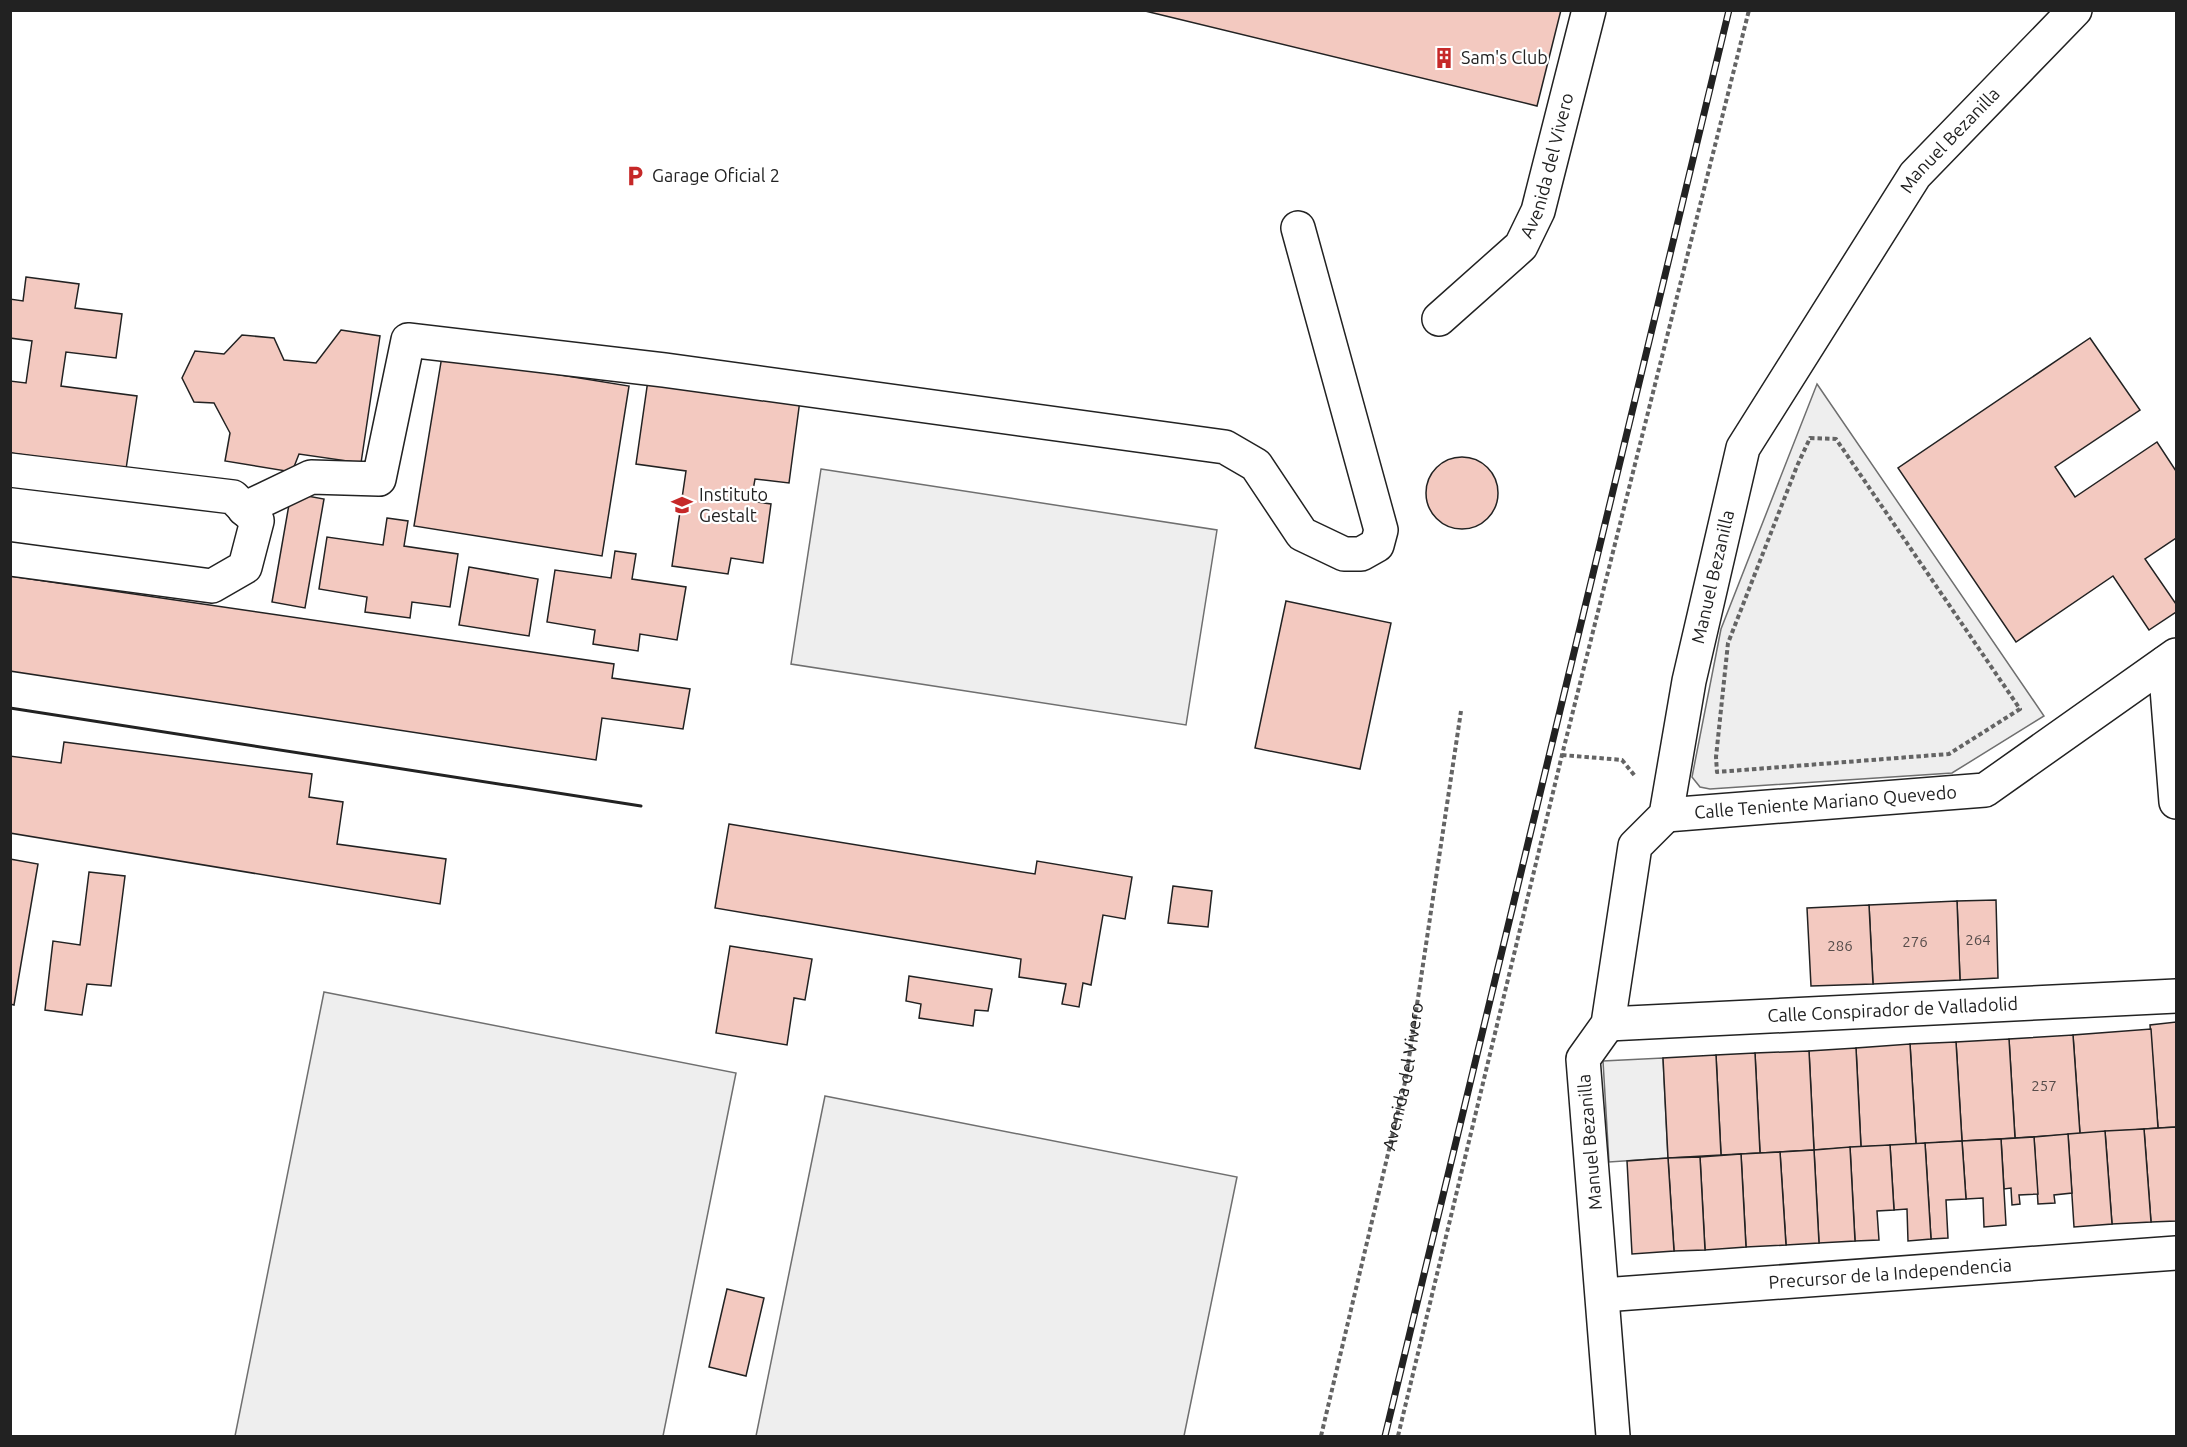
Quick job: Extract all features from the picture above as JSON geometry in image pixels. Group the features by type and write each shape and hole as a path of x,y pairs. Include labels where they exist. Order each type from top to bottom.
{"street":[{"name":"Avenida del Vivero","path":"1439,319 1521,246 1534,220 1589,10"},
{"name":"Manuel Bezanilla","path":"1603,1295 1583,1059 1608,1024 1635,846 1667,814 1689,681 1743,448 1915,175 2075,10"},
{"path":"244,509 311,477 379,479 408,340 664,370 1225,447 1256,465 1302,534 1344,554 1361,554 1377,544 1381,530 1298,228"},
{"path":"10,470 233,497 257,521 245,567 212,586 10,559"},
{"name":"Calle Teniente Mariano Quevedo","path":"1667,814 1985,790 2171,659"},
{"path":"2171,659 2176,802"},
{"name":"Calle Conspirador de Valladolid","path":"1608,1024 2176,996"},
{"name":"Precursor de la Independencia","path":"1603,1295 2176,1253"},
{"path":"1603,1295 1613,1437"}],"path":[{"path":"1398,1437 1562,755 1749,10"},
{"path":"1810,438 1836,439 2020,709 1949,754 1716,772 1716,757 1728,643 1810,438"},
{"name":"Avenida del Vivero","path":"1321,1437 1406,1078 1461,711"},
{"path":"1562,755 1622,760 1667,814"}],"shaded area":[{"path":"1817,384 2044,716 1952,773 1710,789 1700,787 1692,777 1721,629"},
{"path":"821,469 1217,530 1186,725 791,664"},
{"path":"324,992 736,1073 663,1436 235,1436"},
{"path":"1663,1058 1668,1158 1609,1162 1603,1061"},
{"path":"825,1096 1237,1177 1184,1436 756,1436"}],"building":[{"name":"Sam's Club","path":"1141,10 1561,10 1537,106"},
{"path":"26,277 79,284 75,308 122,314 116,358 66,352 61,386 137,396 126,469 10,453 10,381 26,383 32,341 10,338 10,299 23,301"},
{"path":"341,330 380,336 361,463 299,454 292,472 225,461 230,433 214,403 194,402 182,378 195,351 224,354 242,335 274,338 284,360 316,363"},
{"path":"2090,338 2140,410 2055,467 2075,497 2157,442 2176,471 2176,538 2145,559 2176,604 2176,612 2149,630 2113,576 2016,642 1898,468"},
{"path":"442,356 629,386 602,556 414,526"},
{"path":"648,380 800,400 789,483 755,479 751,501 771,504 763,563 731,558 728,574 672,566 686,471 636,464"},
{"path":"1462,457 1482,463 1492,473 1498,493 1492,513 1482,523 1462,529 1442,523 1432,513 1426,493 1432,473 1442,463"},
{"path":"291,493 324,499 305,608 272,602"},
{"path":"387,518 408,521 404,546 458,554 450,607 412,602 410,618 365,612 367,597 319,589 327,537 383,545"},
{"path":"615,551 636,554 632,579 686,587 677,640 640,634 638,651 593,644 595,630 547,622 555,570 611,578"},
{"path":"469,567 538,579 529,636 459,625"},
{"path":"10,576 614,664 612,678 690,689 683,729 602,718 596,760 10,671"},
{"path":"1286,601 1391,623 1360,769 1255,748"},
{"path":"64,742 312,774 309,797 343,802 337,844 446,859 440,904 10,833 10,756 61,763"},
{"path":"729,824 1035,874 1037,861 1132,877 1125,919 1103,915 1091,985 1083,983 1079,1007 1062,1004 1066,984 1019,977 1021,959 715,908"},
{"path":"10,859 38,864 14,1005 10,1004"},
{"path":"89,872 125,876 111,986 87,984 82,1015 45,1010 53,941 80,945"},
{"path":"1173,886 1212,891 1208,927 1168,923"},
{"path":"1996,900 1998,978 1960,980 1957,901"},
{"path":"1957,901 1960,980 1873,984 1869,905"},
{"path":"1869,905 1873,984 1811,986 1807,908"},
{"path":"730,946 812,959 805,1000 794,998 787,1045 716,1033"},
{"path":"909,976 992,989 988,1011 975,1010 973,1026 919,1018 921,1004 906,1001"},
{"path":"2176,1022 2176,1127 2158,1128 2150,1025"},
{"path":"2151,1029 2158,1128 2080,1134 2073,1035"},
{"path":"2073,1035 2080,1134 2015,1138 2009,1039"},
{"path":"2009,1039 2015,1138 1962,1141 1956,1042"},
{"path":"1956,1042 1962,1141 1916,1144 1910,1044"},
{"path":"1910,1044 1916,1144 1861,1147 1856,1048"},
{"path":"1856,1048 1861,1147 1814,1150 1809,1051"},
{"path":"1809,1051 1814,1150 1760,1153 1755,1053"},
{"path":"1755,1053 1760,1153 1721,1155 1716,1055"},
{"path":"1716,1055 1721,1155 1668,1158 1663,1058"},
{"path":"2176,1127 2176,1221 2151,1222 2144,1129"},
{"path":"2144,1129 2151,1222 2112,1224 2105,1131"},
{"path":"2105,1131 2112,1224 2074,1227 2068,1134"},
{"path":"2068,1134 2072,1193 2054,1195 2055,1203 2038,1204 2034,1137"},
{"path":"2034,1137 2038,1194 2019,1195 2020,1204 2012,1205 2011,1188 2004,1189 2001,1139"},
{"path":"2001,1139 2006,1225 1984,1227 1983,1198 1966,1199 1962,1141"},
{"path":"1962,1141 1966,1199 1946,1200 1948,1238 1931,1239 1925,1143"},
{"path":"1925,1143 1931,1239 1908,1241 1907,1209 1894,1210 1890,1145"},
{"path":"1890,1145 1894,1210 1877,1211 1879,1240 1855,1241 1850,1147"},
{"path":"1850,1147 1855,1241 1819,1243 1814,1150"},
{"path":"1814,1150 1819,1243 1786,1245 1780,1152"},
{"path":"1780,1152 1786,1245 1746,1247 1741,1154"},
{"path":"1741,1154 1746,1247 1705,1250 1700,1157"},
{"path":"1700,1157 1705,1250 1674,1251 1668,1158"},
{"path":"1668,1158 1674,1251 1632,1254 1627,1161"},
{"path":"727,1289 764,1298 746,1376 709,1367"}],"railway":[{"path":"1385,1436 1729,10"}],"wall":[{"path":"10,708 641,806"}],"place":[{"name":"Sam's Club","path":"1444,58"},
{"name":"Garage Oficial 2","path":"635,176"},
{"name":"Instituto Gestalt","path":"682,505"}]}
